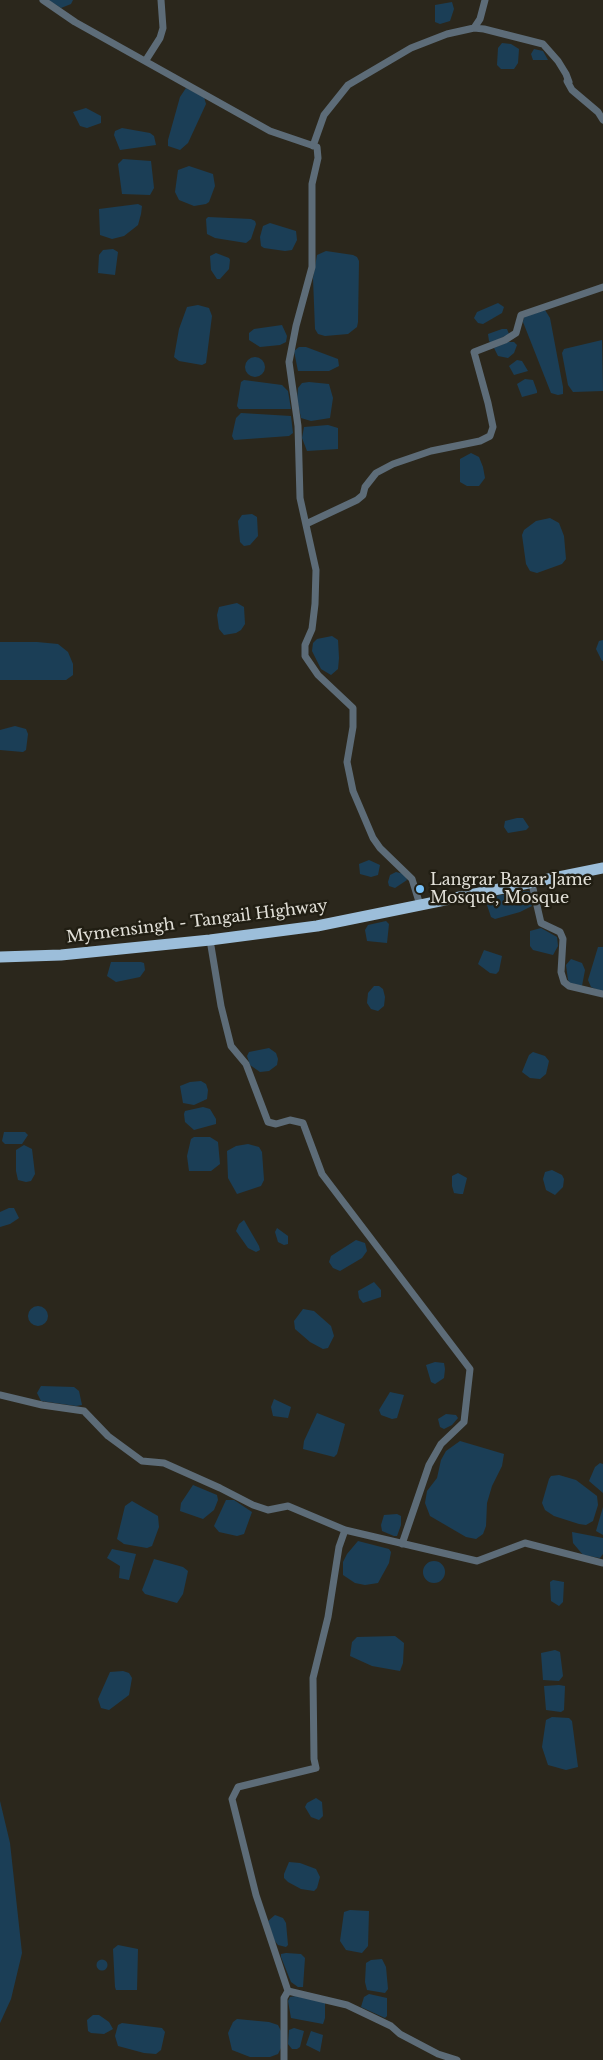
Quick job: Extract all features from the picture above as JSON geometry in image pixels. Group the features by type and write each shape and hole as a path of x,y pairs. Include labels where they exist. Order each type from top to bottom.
{"highway":[{"name":"Mymensingh - Tangail Highway","path":"0,957 61,954 210,940 317,926 532,884 603,868"}],"street":[{"path":"42,0 75,22 270,131 317,147 318,158 312,184 312,267 296,326 289,362 298,426 300,498 316,570 312,629 305,645 305,656 318,675 353,708 353,727 347,762 354,792 373,838 380,848 412,879 420,905"},
{"path":"146,60 160,38 163,28 161,0"},
{"path":"474,28 480,19 485,0"},
{"path":"313,146 324,115 348,84 411,48 447,34 474,28 543,44 553,54 566,74 569,82 566,81 572,90 598,112 603,120"},
{"path":"306,524 357,500 363,495 365,487 376,473 393,464 431,451 480,442 490,436 493,427 474,352 505,340 516,333 521,315 603,287"},
{"path":"532,884 541,923 560,932 563,939 561,972 564,982 569,986 603,994"},
{"path":"210,940 221,1006 231,1046 246,1064 268,1122 276,1124 290,1120 303,1123 322,1174 470,1369 464,1422 441,1444 429,1465 402,1544"},
{"path":"0,1395 42,1405 84,1411 108,1436 142,1461 164,1463 220,1488 253,1506 268,1510 288,1506 345,1530 477,1561 525,1544 603,1563"},
{"path":"288,1992 256,1895 232,1799 238,1787 316,1768 314,1759 313,1678 328,1617 339,1547 345,1530"},
{"path":"284,2060 284,1998 288,1992"},
{"path":"288,1992 347,2005 391,2026 400,2034 438,2054 457,2060"}],"water":[{"path":"48,0 73,0 71,4 61,8"},
{"path":"452,2 454,9 450,21 440,24 435,22 435,5"},
{"path":"502,43 511,44 519,49 518,63 514,69 501,69 497,65 498,48"},
{"path":"534,49 543,51 548,60 533,60 531,54"},
{"path":"186,88 204,97 206,104 188,143 180,150 168,146 168,140 180,97"},
{"path":"86,108 101,116 101,123 87,128 80,126 73,112"},
{"path":"122,128 150,133 154,136 156,145 120,150 114,135 115,131"},
{"path":"123,159 151,161 154,188 150,195 122,194 118,164"},
{"path":"189,166 213,174 215,186 209,202 206,204 194,206 179,200 175,192 178,170"},
{"path":"138,204 142,206 138,225 124,236 112,239 100,235 99,209"},
{"path":"208,217 251,219 256,224 251,239 246,243 215,238 207,234 206,219"},
{"path":"270,223 296,231 297,240 292,250 285,251 261,246 260,237 263,226"},
{"path":"113,249 118,252 115,275 98,273 99,255 103,250"},
{"path":"326,251 353,255 359,261 358,322 357,327 348,334 325,336 318,334 315,329 313,278 317,255"},
{"path":"216,253 230,260 229,269 220,279 217,279 211,270 210,256"},
{"path":"498,303 504,307 502,313 483,324 478,323 474,318 477,312"},
{"path":"198,305 209,308 212,316 206,363 202,365 179,361 174,357 179,329 187,307"},
{"path":"545,310 550,318 563,387 563,394 558,395 551,393 523,322 524,317"},
{"path":"282,325 287,336 286,342 280,345 260,347 249,340 249,333 254,329"},
{"path":"507,329 509,334 491,343 488,334"},
{"path":"602,340 603,391 573,392 568,385 562,353 564,349"},
{"path":"508,342 514,342 517,345 514,353 508,358 498,356 494,348"},
{"path":"299,347 306,347 338,359 339,366 329,371 298,371 294,351"},
{"path":"255,357 262,360 265,367 262,374 255,377 248,374 245,367 248,360"},
{"path":"517,360 522,361 528,371 514,375 509,366"},
{"path":"525,379 533,380 537,393 522,397 517,384"},
{"path":"244,380 282,385 288,391 291,409 239,409 237,406 241,382"},
{"path":"302,383 329,384 333,398 330,418 311,421 301,418 297,399 298,388"},
{"path":"241,413 291,416 293,433 289,436 234,440 232,436 236,418"},
{"path":"328,425 338,428 338,449 307,451 302,438 304,427"},
{"path":"471,453 479,457 483,467 485,478 479,486 467,486 460,482 460,459"},
{"path":"252,514 257,517 258,536 250,545 244,546 240,542 238,521 242,515"},
{"path":"550,518 559,523 564,536 566,559 562,564 537,573 530,571 526,564 522,535 524,530 536,521"},
{"path":"237,603 244,607 245,624 236,633 224,635 219,629 217,615 219,607"},
{"path":"332,636 338,640 339,658 338,669 331,675 321,669 312,651 313,643 317,639"},
{"path":"603,640 602,661 596,649 599,641"},
{"path":"0,642 58,644 68,652 73,664 73,675 66,680 0,680"},
{"path":"15,726 26,729 28,734 26,750 23,752 0,750 0,730"},
{"path":"523,818 529,827 526,830 508,833 504,827 505,821"},
{"path":"369,860 380,865 378,875 371,877 360,874 359,864"},
{"path":"396,872 405,874 407,880 395,888 389,886 388,882 390,875"},
{"path":"529,891 532,895 532,906 520,912 495,919 491,917 487,905 489,897"},
{"path":"386,921 389,924 387,943 367,941 365,930 368,925"},
{"path":"541,928 557,937 558,946 553,955 533,950 530,946 530,931"},
{"path":"598,947 603,947 603,992 591,987 588,980"},
{"path":"484,950 502,956 499,971 496,974 490,973 478,964"},
{"path":"571,959 582,963 585,970 582,986 570,983 568,980 566,965"},
{"path":"111,962 141,962 144,963 145,970 140,977 116,982 107,976"},
{"path":"374,986 379,986 383,989 385,997 384,1006 378,1011 371,1009 367,1003 368,993"},
{"path":"269,1048 276,1053 277,1065 269,1071 260,1072 250,1065 247,1056 249,1052"},
{"path":"533,1052 545,1056 549,1061 546,1074 540,1079 530,1078 522,1072 529,1055"},
{"path":"201,1081 206,1084 208,1090 207,1099 194,1105 183,1103 180,1086 190,1082"},
{"path":"203,1107 210,1109 216,1119 216,1124 194,1130 185,1122 185,1111"},
{"path":"4,1132 25,1132 28,1135 22,1144 5,1144 2,1141"},
{"path":"194,1137 210,1137 218,1142 220,1164 211,1171 189,1171 187,1156 191,1139"},
{"path":"248,1144 259,1147 262,1152 264,1180 261,1186 237,1194 228,1178 227,1151 236,1146"},
{"path":"24,1145 32,1149 35,1174 31,1181 26,1182 18,1180 16,1171 16,1150"},
{"path":"552,1170 562,1175 564,1179 563,1187 555,1195 546,1190 543,1179 545,1172"},
{"path":"458,1173 467,1178 463,1194 454,1193 452,1186 452,1176"},
{"path":"14,1208 19,1218 10,1224 0,1227 0,1212"},
{"path":"244,1220 259,1246 260,1250 256,1252 248,1248 236,1231 239,1224"},
{"path":"277,1228 288,1236 288,1244 284,1245 278,1242 275,1232"},
{"path":"356,1240 365,1243 367,1251 362,1258 340,1271 333,1268 329,1262 331,1256"},
{"path":"374,1282 381,1290 381,1297 363,1303 359,1298 358,1291"},
{"path":"34,1306 42,1306 48,1312 48,1320 42,1326 34,1326 28,1320 28,1312"},
{"path":"303,1309 314,1311 331,1326 334,1336 328,1348 323,1349 310,1342 295,1329 294,1321"},
{"path":"435,1362 444,1363 445,1369 444,1378 435,1384 431,1382 426,1365"},
{"path":"41,1386 74,1387 79,1391 82,1405 76,1406 41,1401 37,1393"},
{"path":"390,1392 404,1395 397,1418 392,1419 381,1415 379,1410"},
{"path":"274,1399 291,1407 288,1418 273,1416 271,1407"},
{"path":"317,1413 345,1424 337,1454 334,1457 303,1449 304,1441"},
{"path":"446,1414 456,1415 458,1418 452,1425 444,1429 440,1427 438,1419"},
{"path":"460,1441 504,1454 502,1466 492,1486 487,1503 486,1526 483,1534 476,1539 466,1537 430,1516 425,1503 427,1491 437,1478 441,1460 446,1451"},
{"path":"600,1463 603,1464 603,1493 589,1481 595,1467"},
{"path":"559,1475 576,1480 597,1496 598,1505 593,1521 586,1525 579,1524 554,1516 545,1510 542,1503 549,1479 551,1476"},
{"path":"193,1485 217,1495 218,1500 214,1510 203,1519 180,1511 181,1503"},
{"path":"226,1500 234,1500 252,1512 244,1534 237,1536 219,1532 214,1526"},
{"path":"132,1501 158,1516 159,1527 152,1546 147,1548 124,1544 117,1539 125,1506"},
{"path":"603,1507 603,1535 596,1531"},
{"path":"397,1514 401,1516 401,1525 397,1536 382,1531 381,1525 384,1515"},
{"path":"572,1532 603,1538 603,1554 600,1558 583,1555 573,1543"},
{"path":"358,1541 389,1549 391,1552 389,1563 378,1583 365,1585 355,1583 343,1575 343,1562"},
{"path":"112,1549 136,1554 129,1580 119,1578 120,1566 107,1558"},
{"path":"154,1559 183,1567 188,1571 183,1594 177,1603 145,1594 142,1590"},
{"path":"434,1561 442,1564 445,1572 442,1580 434,1583 426,1580 423,1572 426,1564"},
{"path":"553,1580 564,1582 563,1602 559,1606 551,1601 550,1582"},
{"path":"395,1636 404,1643 403,1663 400,1671 372,1666 350,1656 352,1642 357,1637"},
{"path":"555,1650 560,1652 563,1676 559,1681 543,1680 541,1653"},
{"path":"123,1671 129,1673 132,1678 129,1695 109,1710 101,1708 98,1699 110,1672"},
{"path":"544,1686 565,1686 564,1710 561,1712 546,1710"},
{"path":"552,1717 569,1718 572,1721 578,1767 566,1770 548,1765 542,1747 546,1720"},
{"path":"316,1798 322,1802 323,1816 319,1820 311,1817 305,1807 307,1803"},
{"path":"0,1801 10,1843 22,1953 11,1999 0,2023"},
{"path":"289,1862 300,1863 316,1869 320,1877 317,1888 314,1891 301,1889 284,1878"},
{"path":"350,1910 369,1911 368,1946 362,1953 346,1950 340,1941 344,1912"},
{"path":"275,1915 283,1918 286,1923 288,1945 286,1947 278,1945 274,1940 268,1921"},
{"path":"118,1945 138,1949 137,1990 116,1990 113,1949"},
{"path":"281,1954 301,1954 305,1958 303,1987 298,1987 291,1982 281,1957"},
{"path":"102,1959 108,1965 102,1971 96,1965"},
{"path":"382,1959 386,1967 388,1989 385,1993 367,1990 365,1982 366,1963 371,1960"},
{"path":"369,1994 387,1998 387,2016 385,2018 361,2007 364,1997"},
{"path":"296,1996 325,2003 323,2024 291,2018 288,2001 290,1997"},
{"path":"93,2015 99,2015 109,2022 113,2029 104,2034 88,2031 87,2020"},
{"path":"237,2019 269,2022 278,2025 282,2033 281,2048 278,2054 270,2057 250,2057 232,2050 228,2033 233,2022"},
{"path":"122,2023 162,2028 165,2032 161,2050 156,2054 144,2053 118,2046 115,2036 118,2025"},
{"path":"294,2028 304,2031 300,2047 297,2049 292,2049 288,2044 289,2030"},
{"path":"311,2031 323,2035 320,2052 306,2045"}],"place":[{"name":"Langrar Bazar Jame Mosque, Mosque","path":"420,889"}]}
